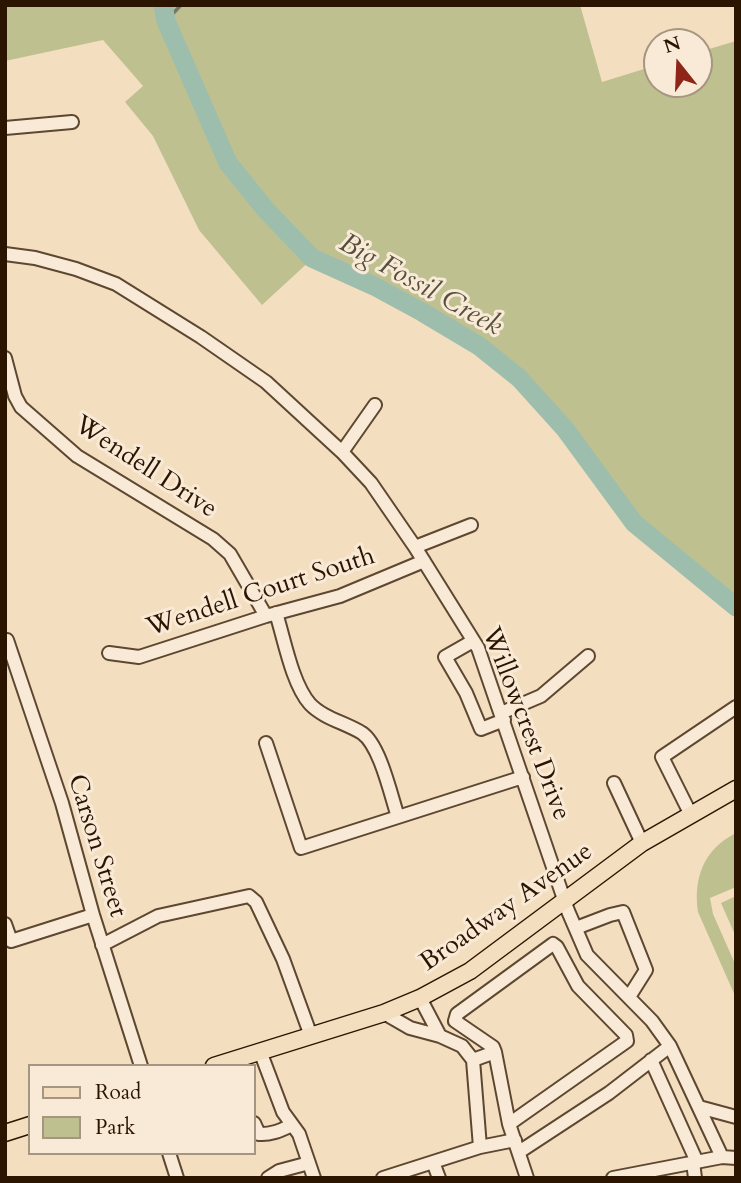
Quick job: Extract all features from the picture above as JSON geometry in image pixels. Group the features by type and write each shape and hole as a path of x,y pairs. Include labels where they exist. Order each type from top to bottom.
{"main road":[{"name":"Broadway Avenue","path":"233,1063 260,1051 384,1013 420,998 470,971 642,843 690,813 736,789"},
{"path":"5,1133 28,1126"}],"street":[{"path":"5,128 72,122"},
{"name":"Willowcrest Drive","path":"5,254 35,258 76,269 116,284 254,372 342,452 371,483 473,640 503,716 564,900 587,956 652,1021 670,1045 722,1157"},
{"name":"Wendell Drive","path":"5,358 15,396 21,407 77,456 213,539 230,554 271,614 297,681 307,699 317,709 361,732 373,743 398,817"},
{"path":"342,452 375,405"},
{"path":"415,547 471,525"},
{"name":"Wendell Court South","path":"109,653 139,657 271,614 340,596 424,561"},
{"name":"Carson Street","path":"7,640 62,803 102,945 140,1064"},
{"path":"473,640 445,657 466,693 481,729 541,696 588,656"},
{"path":"690,813 662,757 736,707"},
{"path":"266,743 301,848 523,777"},
{"path":"614,783 642,843"},
{"path":"102,945 158,916 249,896 256,902 283,959 311,1035"},
{"path":"576,928 623,912 646,970 629,997"},
{"path":"5,924 11,941 93,915"},
{"path":"509,1124 627,1041 626,1035 578,986 553,944 457,1014 455,1021 493,1047 509,1124 527,1178"},
{"path":"420,998 440,1036"},
{"path":"384,1013 410,1028 440,1036 462,1046 473,1060 480,1147"},
{"path":"383,1178 480,1147 517,1146 609,1093 670,1045"},
{"path":"260,1051 283,1112 299,1134 314,1178"},
{"path":"473,1060 495,1052"},
{"path":"651,1060 695,1162 695,1178"},
{"path":"698,1107 736,1117"},
{"path":"256,1127 259,1134 264,1135 292,1125"},
{"path":"170,1155 177,1178"},
{"path":"613,1178 722,1157 736,1158"},
{"path":"433,1162 439,1178"},
{"path":"268,1178 279,1171 309,1163"}],"green space":[{"path":"5,5 580,5 602,82 643,69 643,98 713,98 713,48 736,41 736,607 634,523 565,429 519,378 479,346 374,286 312,259 262,305 199,230 153,136 125,102 143,86 103,40 5,61"},
{"path":"736,833 736,887 710,898 713,914 736,966 736,998 698,912 697,888 699,876 709,856 716,847"},
{"path":"736,896 736,937 721,903"}],"waterway":[{"name":"Big Fossil Creek","path":"163,5 166,21 228,163 266,210 312,258 374,286 422,312 479,346 519,378 565,429 634,523 736,607"},
{"path":"166,21 181,5"}]}
